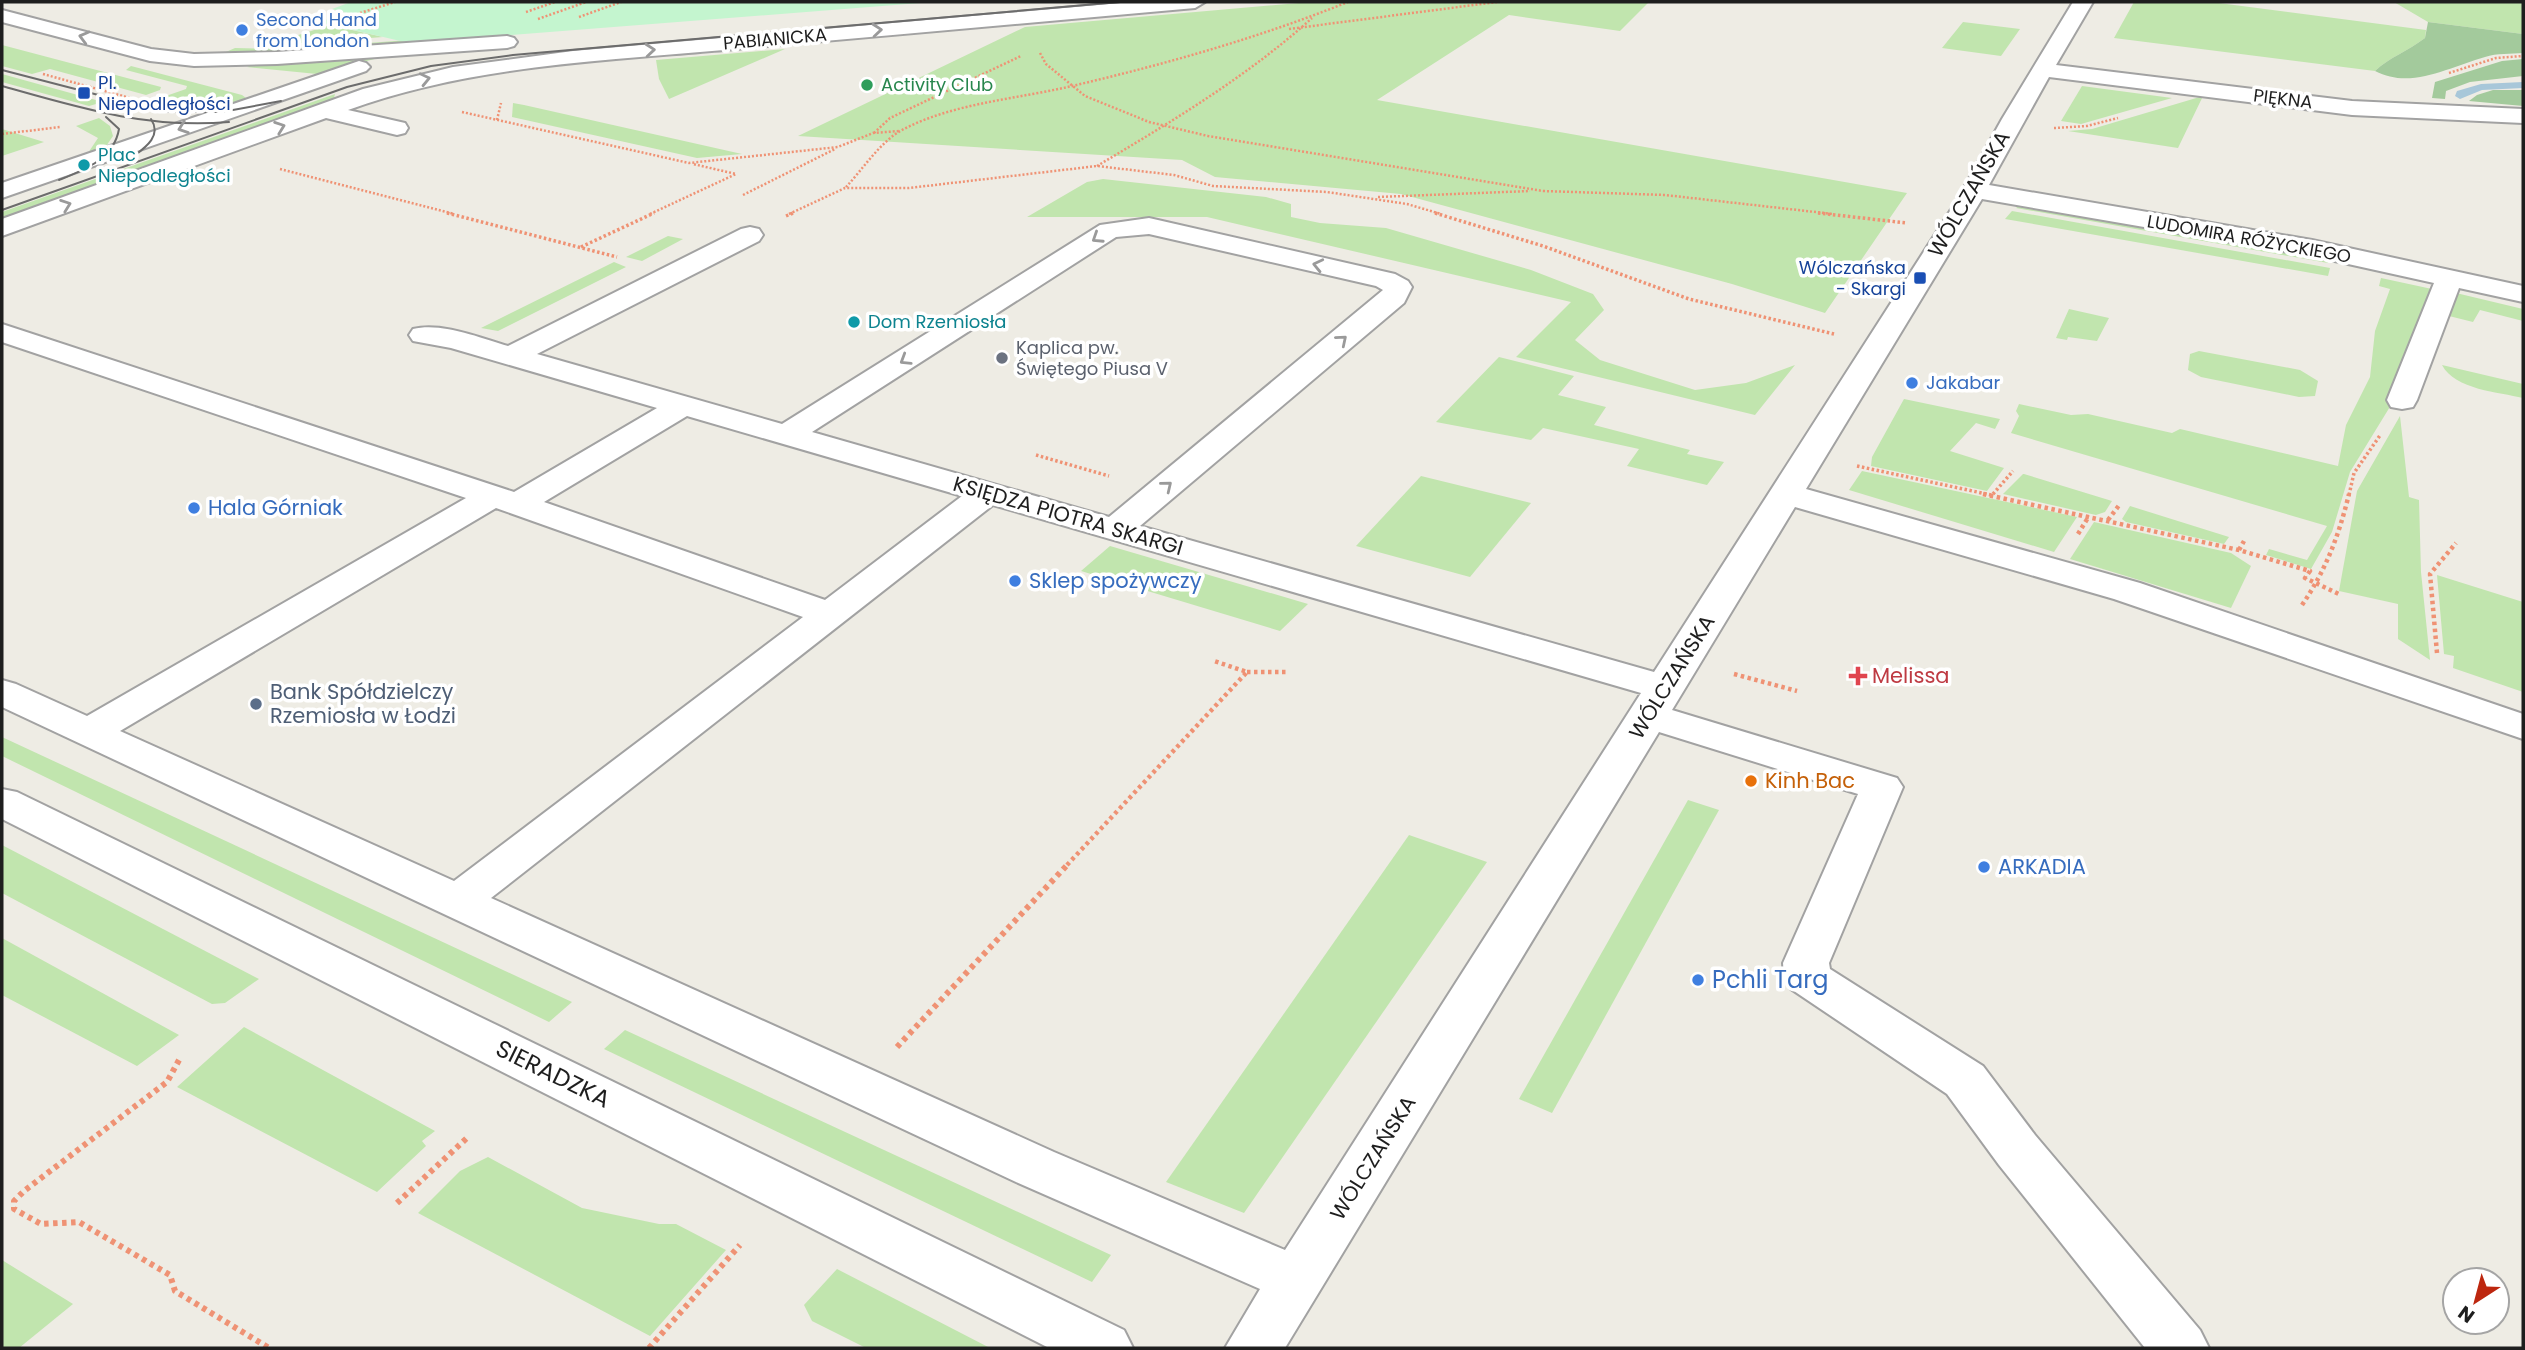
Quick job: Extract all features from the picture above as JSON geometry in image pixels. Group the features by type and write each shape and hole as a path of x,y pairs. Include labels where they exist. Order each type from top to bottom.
{"street":[{"name":"PABIANICKA","path":"571,28 1004,2"},
{"name":"PABIANICKA","path":"2,228 359,98 428,78 520,62 1195,2"},
{"name":"WÓLCZAŃSKA","path":"1254,1348 1974,190 2012,119 2083,2"},
{"path":"2,16 206,70 316,80 347,87 354,90 359,98"},
{"path":"150,55 194,60 253,60 527,41"},
{"path":"2,191 316,80 395,59 485,44"},
{"name":"PIĘKNA","path":"2043,70 2352,108 2523,116"},
{"path":"324,111 397,128"},
{"name":"LUDOMIRA RÓŻYCKIEGO","path":"1974,190 2312,248 2523,294"},
{"path":"786,435 1109,230 1149,226 1385,280 1398,287 1394,296 1115,530"},
{"path":"511,356 750,235"},
{"path":"2402,400 2450,276"},
{"path":"2,333 505,500 830,614"},
{"name":"KSIĘDZA PIOTRA SKARGI","path":"423,335 454,340 511,356 1115,530 1657,702 1882,787 1806,963 1808,977 1965,1080 2017,1150 2180,1348"},
{"path":"89,732 505,500 682,406"},
{"path":"457,902 986,493"},
{"path":"1786,494 2080,577 2523,727"},
{"path":"2,692 1146,1217 1297,1280"},
{"name":"SIERADZKA","path":"2,802 1104,1348"}],"path":[{"path":"571,28 621,2"},
{"path":"873,133 900,131 961,111 1073,86 1204,52 1278,29 1348,2"},
{"path":"1278,29 1497,2"},
{"path":"1097,166 1165,126 1315,16"},
{"path":"1038,48 1046,64 1085,96 1165,126 1208,136 1543,191"},
{"path":"689,163 838,148 873,133 890,118 1026,54"},
{"path":"43,74 141,101"},
{"path":"128,105 151,97"},
{"path":"455,111 736,174 580,248"},
{"path":"2,134 57,128 69,124"},
{"path":"845,188 900,131"},
{"path":"275,168 618,258"},
{"path":"1366,198 1543,191 1665,195 1908,223"},
{"path":"2250,633 2297,612 2317,583 2339,537 2354,474 2402,400"},
{"path":"1036,455 1161,491"},
{"path":"1852,466 1993,494 2238,550 2310,570 2305,578 2339,594"},
{"path":"1993,494 2013,471"},
{"path":"2107,520 2120,503"},
{"path":"2238,550 2244,541"},
{"path":"2438,663 2430,574 2456,542"},
{"path":"1214,661 1247,672 1288,672"},
{"path":"860,1086 1247,672"},
{"path":"1734,674 1797,691"},
{"path":"179,1060 167,1082 24,1191 14,1201 14,1209 41,1224 79,1222 170,1276 175,1292 269,1348"},
{"path":"397,1203 468,1136"},
{"path":"649,1348 740,1245"}],"green space":[{"path":"351,2 933,2 409,43 319,22 347,13 332,9"},
{"path":"1310,2 1649,2 1620,31 1509,15 1377,100 1907,193 1825,313 1732,284 1401,194 1215,177 1182,160 798,136 1025,27"},
{"path":"2134,2 2211,2 2426,30 2425,38 2375,71 2114,38"},
{"path":"2394,2 2523,2 2523,34 2428,22"},
{"path":"1963,22 2020,29 2001,56 1942,48"},
{"path":"2428,22 2523,34 2523,53 2490,56 2416,78 2389,76 2375,71 2425,38"},
{"path":"330,25 383,37 273,43"},
{"path":"450,37 468,41 273,56 219,55 235,48 285,49"},
{"path":"2,45 161,87 160,90 146,95 50,69 32,74 2,66"},
{"path":"785,49 669,99 659,79 656,60"},
{"path":"386,56 317,74 247,67 256,63"},
{"path":"2523,59 2523,76 2470,82 2446,91 2445,99 2432,98 2435,82 2502,61"},
{"path":"131,66 246,98 237,105 224,109 195,112 140,105 186,89 187,86 126,70"},
{"path":"2,74 103,102 89,106 2,82"},
{"path":"2082,86 2172,98 2081,124 2061,121"},
{"path":"2493,90 2523,90 2523,106 2469,101 2477,95"},
{"path":"335,94 326,104 24,212 2,217 2,212"},
{"path":"2203,96 2178,148 2068,131 2092,129"},
{"path":"513,103 742,154 697,158 512,117"},
{"path":"99,118 110,126 113,136 102,152 86,156 98,138 76,126"},
{"path":"2,129 44,142 2,156"},
{"path":"1103,179 1266,197 1291,204 1291,217 1320,223 1386,228 1531,270 1593,294 1604,310 1575,340 1600,360 1695,390 1746,383 1795,365 1755,415 1516,357 1571,302 1207,217 1027,217 1087,182"},
{"path":"2022,203 2330,257 2328,263 2016,208"},
{"path":"2012,211 2330,268 2328,276 2005,219"},
{"path":"668,236 683,239 642,261 626,257"},
{"path":"614,262 626,267 498,331 481,328"},
{"path":"2381,278 2432,289 2399,392 2350,472 2332,532 2311,569 2266,555 2269,549 2307,560 2327,526 2011,433 2019,416 2016,411 2019,404 2071,415 2088,414 2172,433 2180,429 2338,466 2346,425 2370,377 2375,331 2390,289 2379,286"},
{"path":"2456,293 2523,309 2523,321 2480,310 2473,322 2449,316"},
{"path":"2069,309 2109,318 2097,341 2056,338"},
{"path":"2199,351 2300,370 2318,381 2315,396 2299,397 2201,377 2188,370 2190,354"},
{"path":"1499,357 1574,376 1558,395 1606,407 1594,425 1690,450 1687,454 1724,462 1707,485 1627,466 1639,449 1543,428 1531,440 1436,422"},
{"path":"2442,365 2523,384 2523,398 2467,385 2448,373"},
{"path":"1904,399 2000,419 1995,429 1976,423 1950,451 2004,468 1987,491 1871,466 1872,457"},
{"path":"2400,416 2409,497 2419,500 2421,572 2430,660 2398,639 2398,604 2339,591 2357,491"},
{"path":"1862,471 2077,517 2054,552 1849,490"},
{"path":"2023,474 2112,501 2105,512 2096,515 2003,494"},
{"path":"1421,476 1531,503 1470,577 1356,546"},
{"path":"2130,506 2229,537 2224,544 2126,522 2122,519"},
{"path":"2094,522 2231,553 2251,566 2231,608 2070,559"},
{"path":"1110,546 1308,604 1280,631 1081,571"},
{"path":"2437,575 2523,602 2523,692 2453,668 2454,656 2444,654"},
{"path":"2,737 572,1002 549,1022 2,756"},
{"path":"1688,800 1719,810 1552,1113 1519,1099"},
{"path":"1409,835 1487,862 1244,1213 1166,1182"},
{"path":"2,845 259,979 225,1003 212,1004 2,893"},
{"path":"2,938 179,1035 137,1066 2,995"},
{"path":"244,1027 435,1131 422,1141 426,1146 377,1192 177,1087"},
{"path":"625,1030 1111,1255 1092,1282 604,1049"},
{"path":"488,1157 582,1208 659,1224 676,1224 726,1250 650,1336 418,1213 460,1171"},
{"path":"2,1260 73,1304 19,1348 2,1348"},
{"path":"837,1269 990,1348 866,1348 812,1321 804,1305"}],"waterway":[{"path":"2460,96 2461,93 2481,87 2523,85"}],"tram line":[{"path":"2,210 347,87 431,66 513,55 1120,2"},
{"path":"2,70 164,112 222,112 281,101"},
{"path":"2,86 86,109 152,120"},
{"path":"59,180 96,162 111,148 119,129 106,117"},
{"path":"130,159 146,147 153,137 155,131 152,120"},
{"path":"152,120 229,122"}],"place":[{"name":"Second Hand from London","path":"242,30"},
{"name":"Activity Club","path":"867,85"},
{"name":"Pl. Niepodległości","path":"84,93"},
{"name":"Plac Niepodległości","path":"84,165"},
{"name":"Wólczańska - Skargi","path":"1920,278"},
{"name":"Dom Rzemiosła","path":"854,322"},
{"name":"Kaplica pw. Świętego Piusa V","path":"1002,358"},
{"name":"Jakabar","path":"1912,383"},
{"name":"Hala Górniak","path":"194,508"},
{"name":"Sklep spożywczy","path":"1015,581"},
{"name":"Melissa","path":"1858,676"},
{"name":"Bank Spółdzielczy Rzemiosła w Łodzi","path":"256,704"},
{"name":"Kinh Bac","path":"1751,781"},
{"name":"ARKADIA","path":"1984,867"},
{"name":"Pchli Targ","path":"1698,980"}]}
